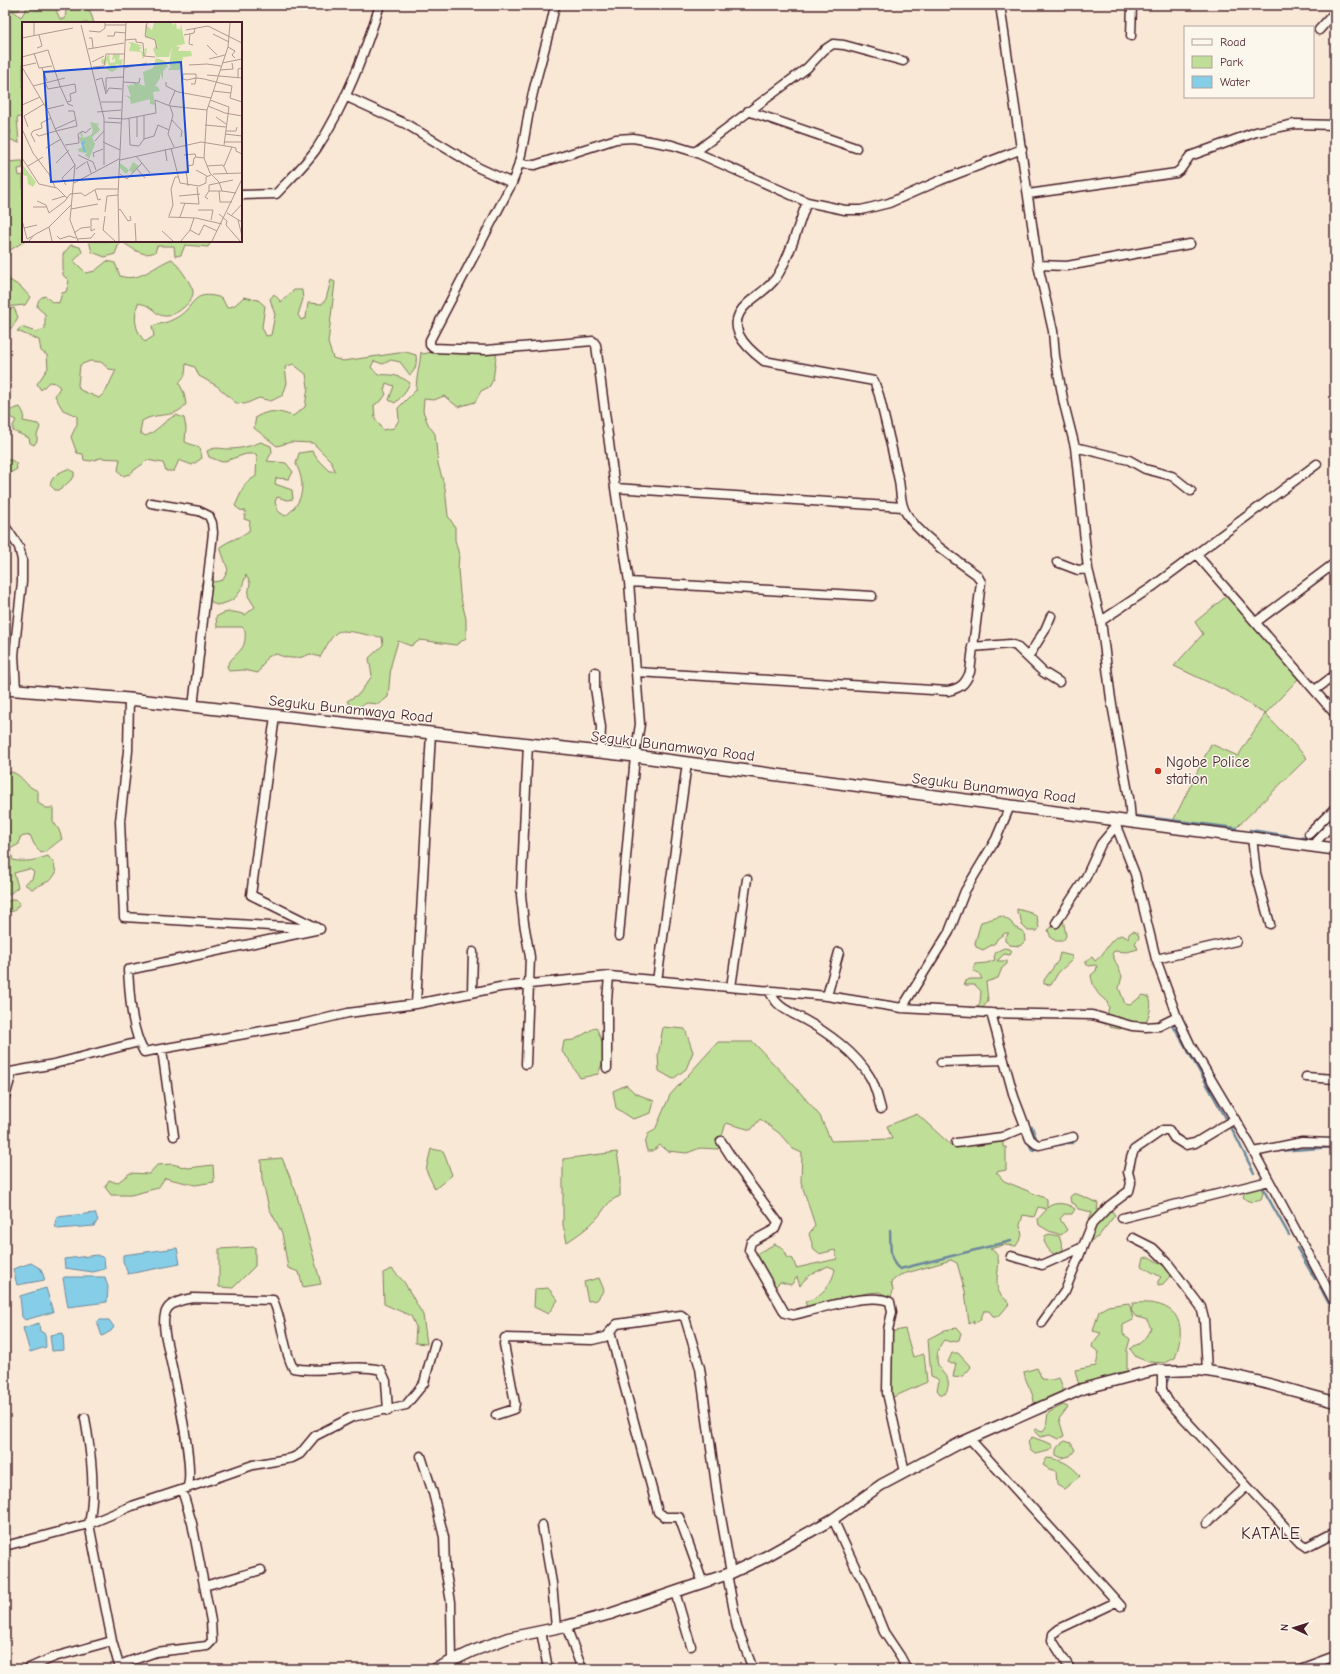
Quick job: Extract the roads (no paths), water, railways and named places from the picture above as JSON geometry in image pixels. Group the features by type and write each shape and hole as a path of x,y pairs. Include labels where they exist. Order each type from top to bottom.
{"main road":[{"name":"Seguku Bunamwaya Road","path":"10,690 130,699 635,756 1010,806 1114,822 1131,821 1335,849"}],"street":[{"path":"242,196 276,194 316,148 345,96 363,55 380,5"},
{"path":"555,5 547,45 532,97 520,164 512,183 430,340 430,345 433,348 486,350 595,342 629,582 640,724 635,756 619,936"},
{"path":"1000,5 1038,265 1053,331 1055,356 1064,404 1075,447 1088,569 1101,621 1106,670 1129,798 1131,821"},
{"path":"1131,36 1132,5"},
{"path":"1319,30 1335,12"},
{"path":"695,152 807,68 824,50 833,44 844,45 903,61"},
{"path":"345,96 406,124 479,168 512,183"},
{"path":"748,111 856,148"},
{"path":"1028,194 1176,173 1190,156 1256,132 1295,124 1335,125"},
{"path":"520,164 536,166 616,139 672,145 695,152 807,202 845,210 861,210 875,208 1022,149"},
{"path":"637,672 948,691 958,689 967,681 970,672 972,647 981,590 979,579 977,575 914,524 903,507 896,468 879,395 874,381 764,361 751,352 741,338 736,326 738,314 776,278 807,202"},
{"path":"1038,265 1067,266 1190,244"},
{"path":"1075,447 1129,460 1145,469 1172,476 1191,490"},
{"path":"1101,621 1196,554 1317,464"},
{"path":"615,488 903,507"},
{"path":"151,503 199,511 209,516 212,523 213,533 206,604 193,707"},
{"path":"5,526 19,547 22,560 22,582 10,690"},
{"path":"1196,554 1335,714"},
{"path":"1057,562 1078,570 1088,569"},
{"path":"1256,622 1335,563"},
{"path":"629,582 872,596"},
{"path":"1028,657 1051,616"},
{"path":"972,647 1010,644 1016,646 1043,672 1059,682"},
{"path":"595,672 595,688 601,727 600,752"},
{"path":"1315,690 1335,675"},
{"path":"130,699 126,772 120,821 124,917 320,929"},
{"path":"275,716 252,895 320,929"},
{"path":"416,1004 431,733"},
{"path":"526,1064 530,956 521,894 528,744"},
{"path":"657,982 686,763"},
{"path":"902,1008 949,932 965,891 996,839 1010,806"},
{"path":"1309,834 1335,808"},
{"path":"1312,846 1335,821"},
{"path":"1056,923 1086,877 1101,844 1114,822"},
{"path":"1114,822 1135,874 1156,959 1177,1017 1190,1044 1254,1152 1335,1303"},
{"path":"1252,837 1256,873 1270,924"},
{"path":"731,987 747,879"},
{"path":"320,929 128,970 130,999 139,1042 144,1052 302,1024 348,1013 416,1004 472,992 609,976 657,982 769,990 827,996 902,1008 991,1013 1092,1015 1132,1026 1159,1026 1177,1017"},
{"path":"1156,959 1236,941"},
{"path":"472,992 473,952"},
{"path":"827,996 839,952"},
{"path":"607,1068 607,1000 609,976"},
{"path":"769,990 773,1000 783,1009 804,1019 831,1037 865,1070 871,1079 881,1109"},
{"path":"991,1013 1014,1097 1030,1139 1036,1144 1073,1136"},
{"path":"5,1097 9,1073 96,1054 139,1042"},
{"path":"162,1050 174,1136"},
{"path":"941,1062 1004,1060"},
{"path":"1306,1077 1335,1079"},
{"path":"1042,1323 1065,1291 1074,1271 1081,1248 1092,1224 1109,1206 1129,1192 1131,1183 1128,1172 1134,1150 1163,1130 1169,1130 1174,1138 1185,1145 1195,1143 1235,1119"},
{"path":"956,1143 1002,1137 1025,1127"},
{"path":"721,1141 737,1166 778,1222 775,1230 751,1242 749,1250 785,1313 793,1315 859,1299 885,1299 890,1302 892,1312 888,1330 887,1393 905,1472"},
{"path":"1254,1152 1302,1142 1335,1143"},
{"path":"1122,1218 1269,1181"},
{"path":"1133,1238 1153,1248 1167,1262 1201,1307 1204,1319 1206,1371"},
{"path":"1011,1256 1042,1265 1081,1248"},
{"path":"184,1489 190,1483 186,1440 163,1324 164,1311 169,1306 180,1300 193,1298 273,1300 284,1332 290,1361 293,1368 329,1369 361,1367 381,1370 386,1381 388,1411"},
{"path":"496,1415 514,1409 515,1403 504,1344 505,1338 592,1340 605,1337 617,1324 678,1314 685,1318 700,1368 737,1627 753,1669"},
{"path":"610,1332 658,1512 665,1517 680,1517 703,1584"},
{"path":"5,1546 89,1524 132,1506 253,1465 292,1458 300,1454 314,1436 352,1417 388,1411 406,1406 424,1383 435,1343"},
{"path":"435,1669 508,1638 561,1627 610,1614 703,1584 729,1573 765,1557 833,1519 881,1485 905,1472 970,1439 1082,1389 1155,1370 1162,1371 1187,1369 1234,1376 1335,1402"},
{"path":"1162,1371 1162,1389 1168,1401 1300,1544 1306,1547 1335,1532"},
{"path":"85,1418 92,1472 93,1506 89,1524 112,1641 120,1667 156,1652 207,1646 212,1641 213,1634 184,1489"},
{"path":"970,1439 1119,1604 1060,1629 1053,1634 1052,1640 1069,1667"},
{"path":"421,1456 433,1493 444,1537 445,1568 451,1602 452,1661"},
{"path":"1207,1523 1247,1486"},
{"path":"833,1519 857,1571 863,1580 884,1632 907,1669"},
{"path":"542,1525 561,1627 582,1669"},
{"path":"204,1586 261,1570"},
{"path":"675,1592 691,1646"},
{"path":"541,1631 548,1669"},
{"path":"27,1669 54,1657 112,1641"},
{"path":"1300,1669 1335,1656"}],"water":[{"path":"95,1213 98,1220 94,1226 56,1228 55,1223 57,1217"},
{"path":"177,1248 180,1264 128,1274 123,1261 123,1255"},
{"path":"97,1255 104,1258 105,1269 93,1272 65,1268 64,1259"},
{"path":"31,1263 41,1269 45,1280 17,1285 13,1269"},
{"path":"105,1277 108,1287 107,1302 68,1307 63,1278"},
{"path":"46,1288 53,1312 25,1320 22,1317 20,1296"},
{"path":"100,1320 109,1320 114,1327 111,1331 102,1336 97,1322"},
{"path":"39,1323 40,1331 45,1334 46,1347 30,1352 23,1328"},
{"path":"63,1333 64,1350 52,1351 50,1335"}],"waterway":[{"path":"1137,816 1236,828"},
{"path":"1250,830 1311,839"},
{"path":"1172,1026 1176,1030 1227,1120"},
{"path":"1032,1127 1037,1141"},
{"path":"1231,1127 1254,1173"},
{"path":"1029,1143 1032,1150 1034,1150"},
{"path":"1067,1143 1073,1143"},
{"path":"1052,1146 1064,1144"},
{"path":"1278,1151 1335,1147"},
{"path":"1262,1187 1289,1235"},
{"path":"890,1230 892,1257 896,1266 900,1269 1011,1241"},
{"path":"1297,1248 1315,1279"},
{"path":"1320,1287 1329,1304"},
{"path":"1333,1313 1335,1317"},
{"path":"1166,1366 1187,1365"},
{"path":"1165,1384 1170,1377 1174,1375"},
{"path":"1230,1380 1282,1392"}],"place":[{"name":"Ngobe Police station","path":"1158,771"}],"district":[{"name":"KATALE","path":"1271,1533"}]}
